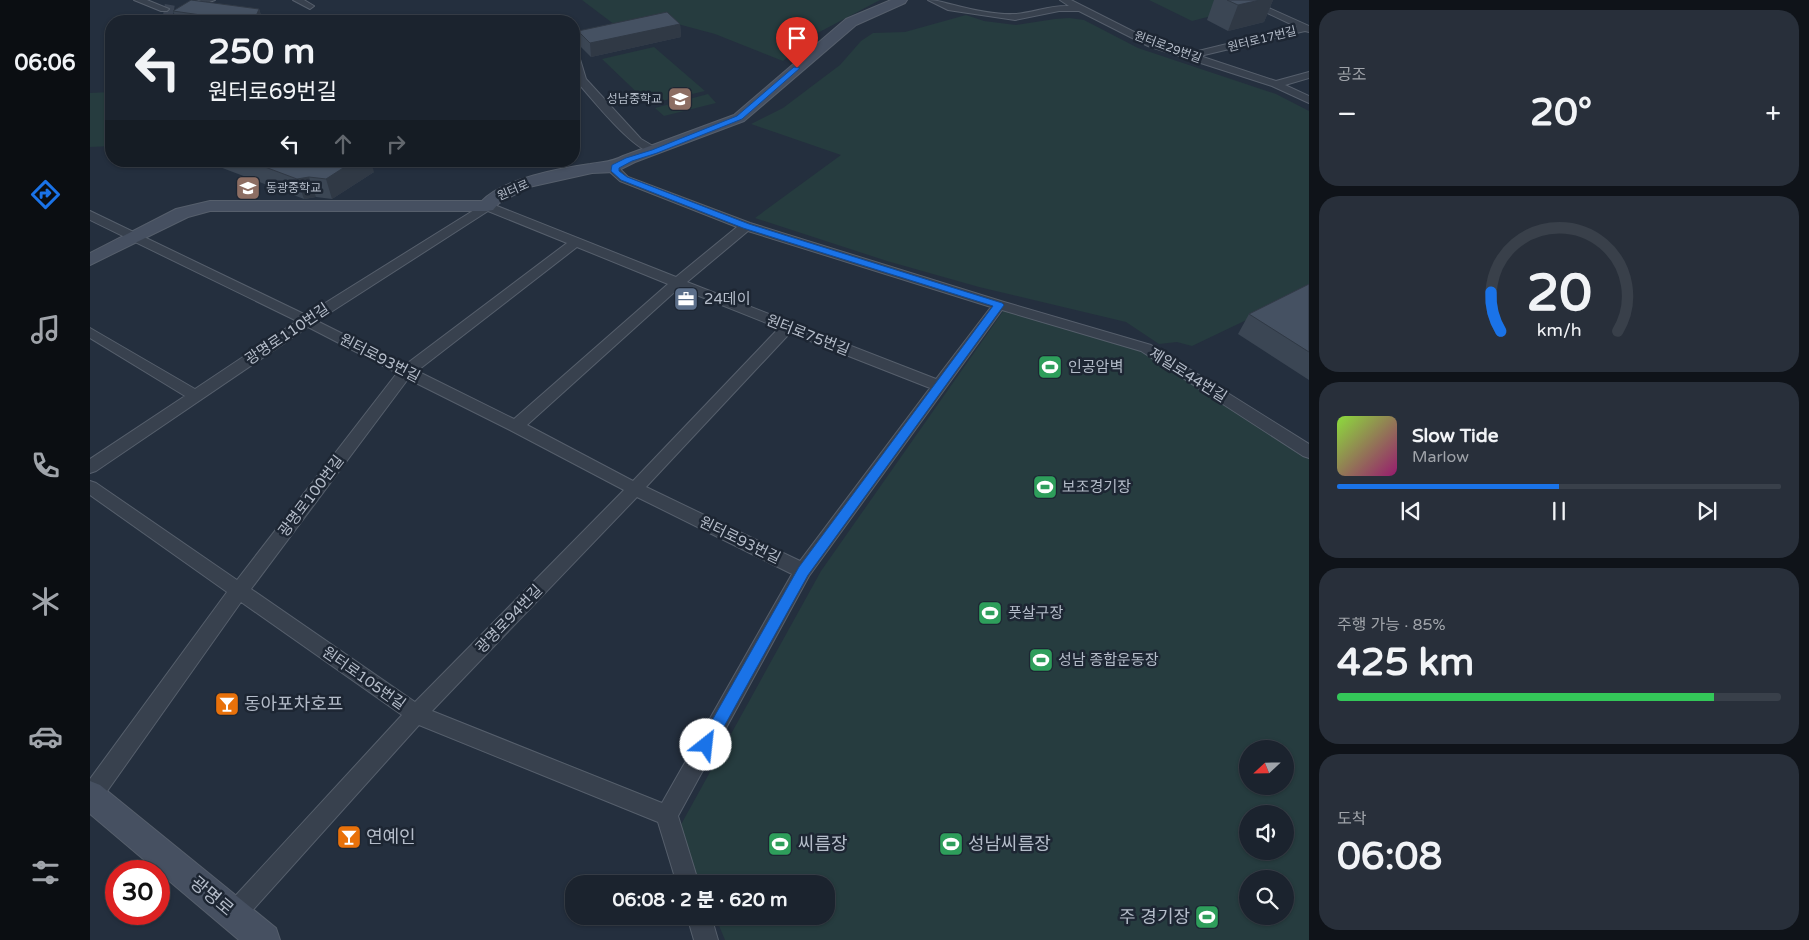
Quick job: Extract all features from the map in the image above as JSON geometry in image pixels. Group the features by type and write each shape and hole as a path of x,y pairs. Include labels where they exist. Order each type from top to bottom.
{"main road":[{"name":"원터로","path":"90,260 182,213 210,206 487,206 493,199 539,179 592,168 615,167 629,159 739,118 851,22 901,0"},
{"name":"광명로","path":"90,796 264,940"}],"street":[{"path":"138,0 164,8"},
{"path":"187,7 211,0"},
{"path":"297,0 310,6"},
{"path":"932,0 948,6 990,16 1015,17 1059,8 1082,9"},
{"name":"원터로29번길","path":"1064,0 1151,44 1276,84 1309,100"},
{"name":"원터로17번길","path":"1244,0 1307,29"},
{"name":"원터로17번길","path":"1190,56 1307,29"},
{"path":"1276,84 1309,75"},
{"path":"580,77 581,80 637,141 654,151"},
{"name":"제일로44번길","path":"615,167 615,171 624,179 746,226 999,305 1146,348 1309,452"},
{"name":"원터로75번길","path":"487,206 939,386"},
{"name":"광명로110번길","path":"90,467 307,320 487,206"},
{"name":"원터로93번길","path":"90,215 307,320 635,489 803,571"},
{"path":"516,426 677,283 746,226"},
{"name":"광명로100번길","path":"90,796 238,592 406,372 577,241"},
{"path":"685,875 667,815 803,571 999,305"},
{"name":"광명로94번길","path":"234,914 416,714 635,489 788,327"},
{"path":"90,332 196,396"},
{"name":"원터로105번길","path":"90,487 238,592 416,714 667,815"},
{"path":"702,925 706,940"}],"green space":[{"path":"582,0 880,0 810,37 783,61 715,34 659,19 619,28"},
{"path":"1149,0 1230,0 1246,7 1192,21"},
{"path":"966,15 984,21 1016,25 1055,19 1084,20 1138,48 1276,94 1309,111 1309,290 1192,346 1177,342 1159,344 1126,322 979,287 887,261 755,218 841,155 751,124 783,108 840,65 861,41 873,33 905,32"},
{"path":"654,47 705,91 649,104 602,59"},
{"path":"105,92 105,146 90,147 90,93"},
{"path":"708,94 716,103 664,116 655,108"},
{"name":"성남 종합운동장","path":"1004,310 1146,348 1309,453 1309,940 725,940 719,925 835,925 835,875 697,875 678,830 821,571"}],"building":[{"path":"191,0 259,9 256,15 201,15 173,11"},
{"path":"1227,0 1260,0 1238,5"},
{"path":"667,12 680,24 590,43 580,33 580,31"},
{"path":"265,167 345,167 326,179 309,177 297,179"},
{"path":"1309,284 1309,352 1249,314"}],"tunnel":[{"path":"164,9 200,15"}],"place":[{"name":"성남중학교","path":"680,99"},
{"name":"동광중학교","path":"248,188"},
{"name":"24데이","path":"686,299"},
{"name":"인공암벽","path":"1050,367"},
{"name":"보조경기장","path":"1045,487"},
{"name":"풋살구장","path":"990,613"},
{"name":"성남 종합운동장","path":"1041,660"},
{"name":"동아포차호프","path":"227,704"},
{"name":"연예인","path":"349,837"},
{"name":"씨름장","path":"780,844"},
{"name":"성남씨름장","path":"951,844"},
{"name":"주 경기장","path":"1207,917"}],"route":[{"path":"706,745 803,571 999,305 746,226 624,179 615,171 615,167 629,159 739,118 797,68"}]}
